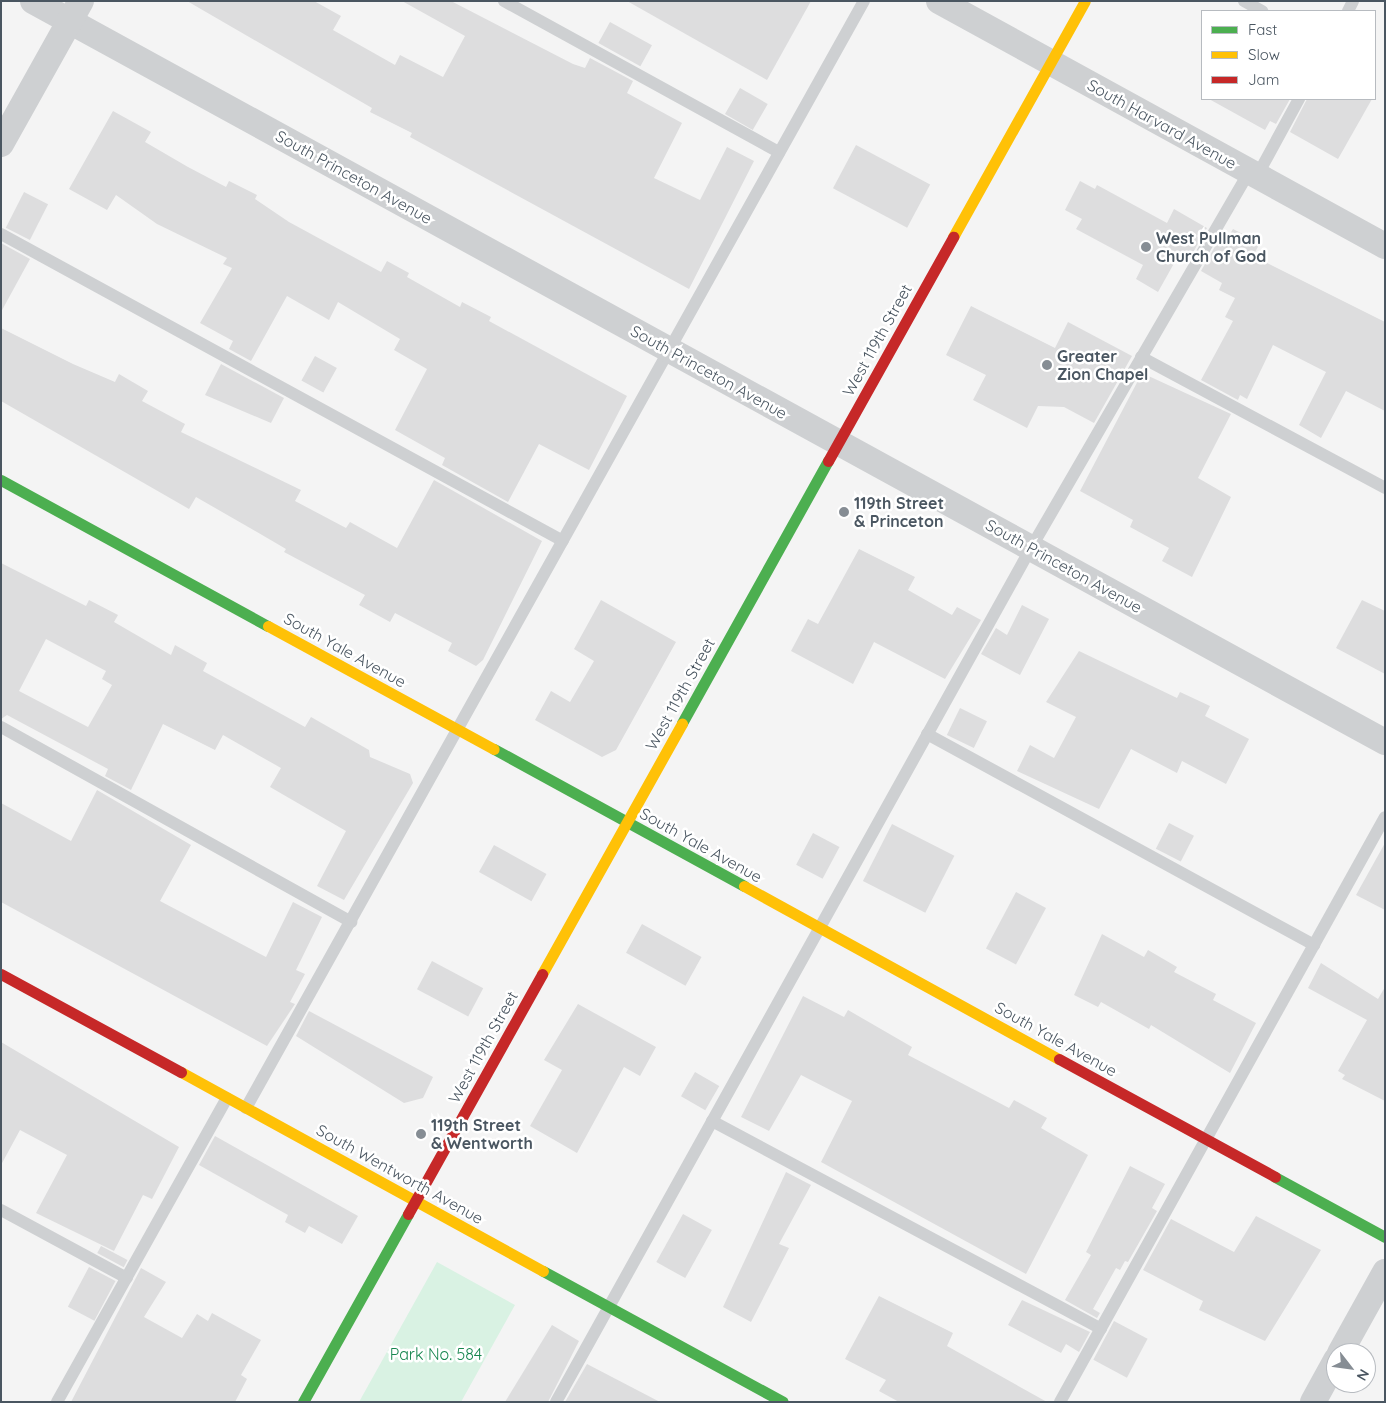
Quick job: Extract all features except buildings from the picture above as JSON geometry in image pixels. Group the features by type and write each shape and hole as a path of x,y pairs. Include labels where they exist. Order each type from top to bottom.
{"street":[{"name":"South Princeton Avenue","path":"33,1 76,11 669,350 1385,742"},
{"name":"South Harvard Avenue","path":"939,1 1385,246"},
{"name":"West 119th Street","path":"303,1402 1085,1"},
{"path":"1,144 76,11"},
{"name":"South Yale Avenue","path":"1,480 1385,1237"},
{"name":"South Wentworth Avenue","path":"1,974 783,1402"},
{"path":"1346,1343 1385,1272"},
{"path":"1313,1402 1326,1378"}],"lane":[{"path":"504,1 779,152"},
{"path":"246,1108 864,1"},
{"path":"1244,1 1260,10"},
{"path":"556,1402 1030,548 1141,357 1298,100"},
{"path":"1,234 563,540"},
{"path":"1141,357 1385,488"},
{"path":"1,726 351,922"},
{"path":"927,734 1314,945"},
{"path":"1060,1402 1385,817"},
{"path":"57,1402 227,1098"},
{"path":"712,1121 1101,1329"},
{"path":"1,1210 127,1278"}],"green space":[{"name":"Park No. 584","path":"437,1262 515,1305 461,1402 359,1402"}],"traffic: fast":[{"path":"682,723 828,461"},
{"path":"1,480 268,626"},
{"path":"494,749 744,886"},
{"path":"1275,1177 1385,1237"},
{"path":"303,1402 408,1214"},
{"path":"543,1271 783,1402"}],"traffic: slow":[{"path":"953,237 1085,1"},
{"path":"268,626 494,749"},
{"path":"542,974 682,723"},
{"path":"744,886 1059,1059"},
{"path":"181,1072 543,1271"}],"traffic: jam":[{"path":"828,461 953,237"},
{"path":"1,974 181,1072"},
{"path":"408,1214 542,974"},
{"path":"1059,1059 1275,1177"}],"place":[{"name":"West Pullman Church of God","path":"1146,247"},
{"name":"Greater Zion Chapel","path":"1047,365"},
{"name":"119th Street & Princeton","path":"844,512"},
{"name":"119th Street & Wentworth","path":"421,1134"}]}
